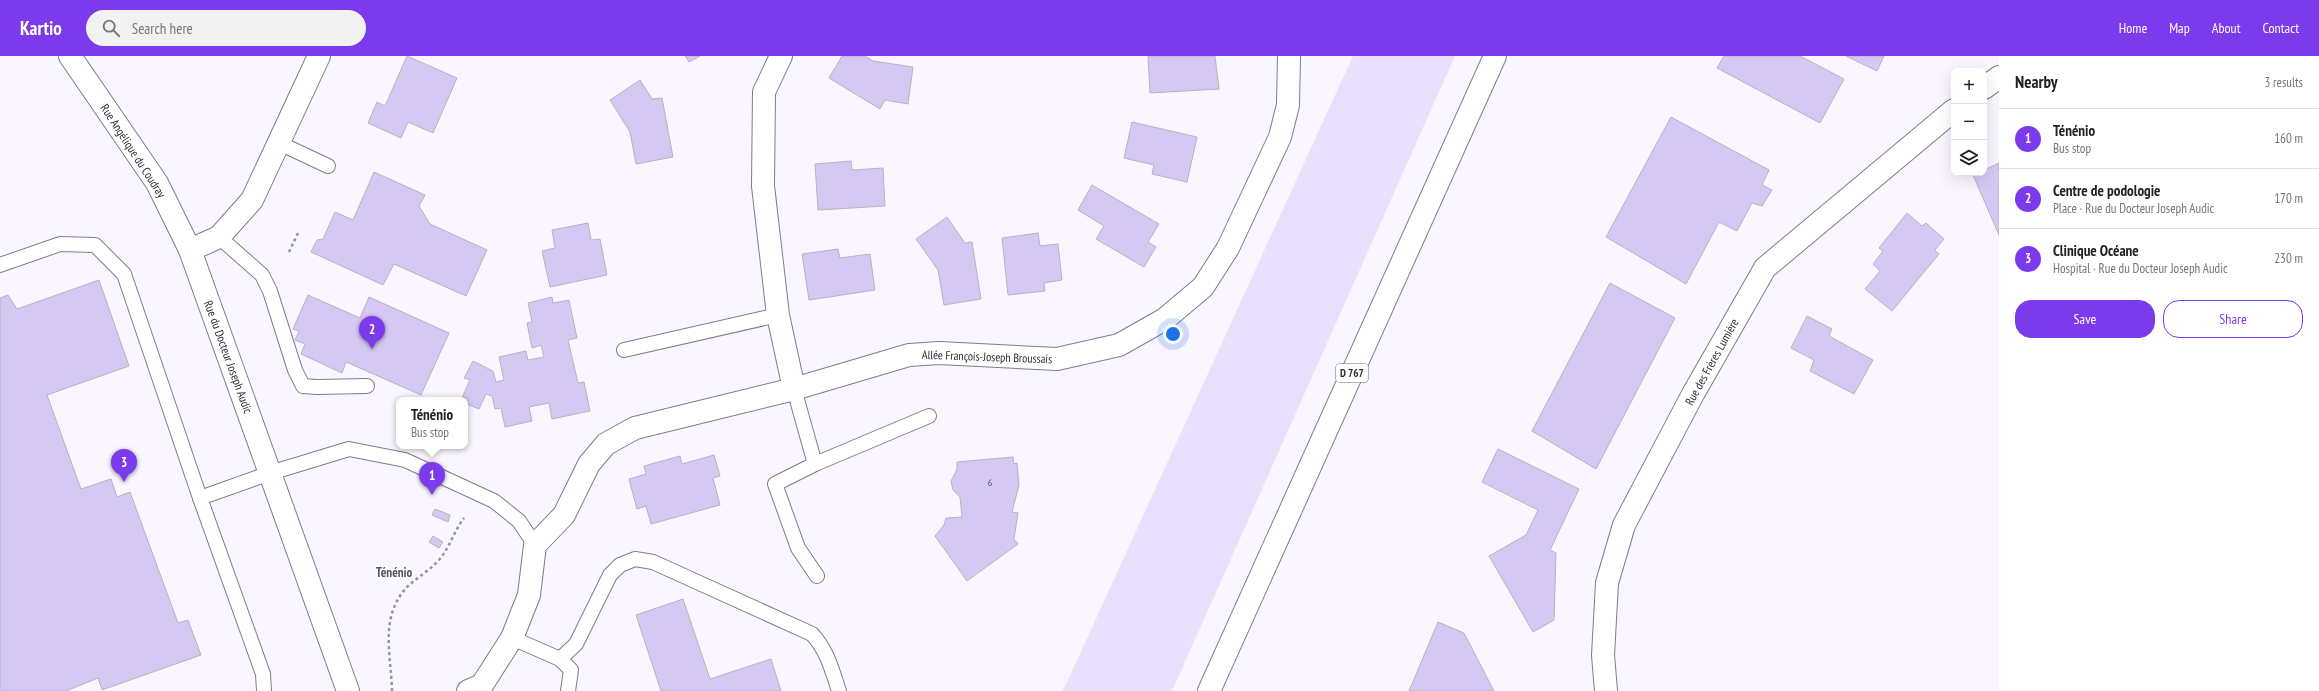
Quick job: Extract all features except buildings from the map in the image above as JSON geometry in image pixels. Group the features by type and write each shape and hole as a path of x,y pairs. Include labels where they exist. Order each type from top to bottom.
{"street":[{"name":"Rue Angélique du Coudray","path":"70,56 157,183 190,250"},
{"path":"190,250 220,237 252,200 319,56"},
{"path":"781,56 764,92 763,186 778,315 794,389"},
{"name":"Allée François-Joseph Broussais","path":"535,545 564,515 589,464 606,444 635,428 794,389 909,355 939,352 1057,359 1119,345 1165,319 1202,287 1228,248 1280,137 1288,105 1289,56"},
{"name":"D 767","path":"1209,691 1495,56"},
{"path":"1987,86 1999,77"},
{"name":"Rue des Frères Lumière","path":"1606,691 1603,655 1607,583 1624,525 1693,394 1765,268 1951,113"},
{"name":"Rue du Docteur Joseph Audic","path":"190,250 348,691"},
{"path":"468,691 482,685 512,638 529,596 535,545"}],"lane":[{"path":"279,143 328,166"},
{"path":"220,237 262,275 270,291 295,370 303,386 367,386"},
{"path":"0,265 60,244 95,245 124,274 200,498 263,674 264,691"},
{"path":"624,350 778,315"},
{"path":"794,389 814,464"},
{"path":"817,576 798,548 775,484 814,464 929,416"},
{"path":"200,498 270,473 349,449 405,460 494,501 519,520 535,545"},
{"path":"560,659 576,644 610,575 620,566 635,559 653,562 812,634 824,650 839,691"},
{"path":"512,638 560,659 571,670 568,691"}],"path":[{"path":"289,252 298,233"},
{"path":"392,691 388,634 389,619 392,608 408,586 439,560 457,526 464,518"}],"shaded area":[{"path":"1353,56 1455,56 1172,691 1063,691"}],"place":[{"name":"Centre de podologie","path":"372,349"},
{"name":"Clinique Océane","path":"124,482"},
{"name":"Ténénio","path":"432,495"}],"district":[{"name":"Ténénio","path":"394,572"}]}
